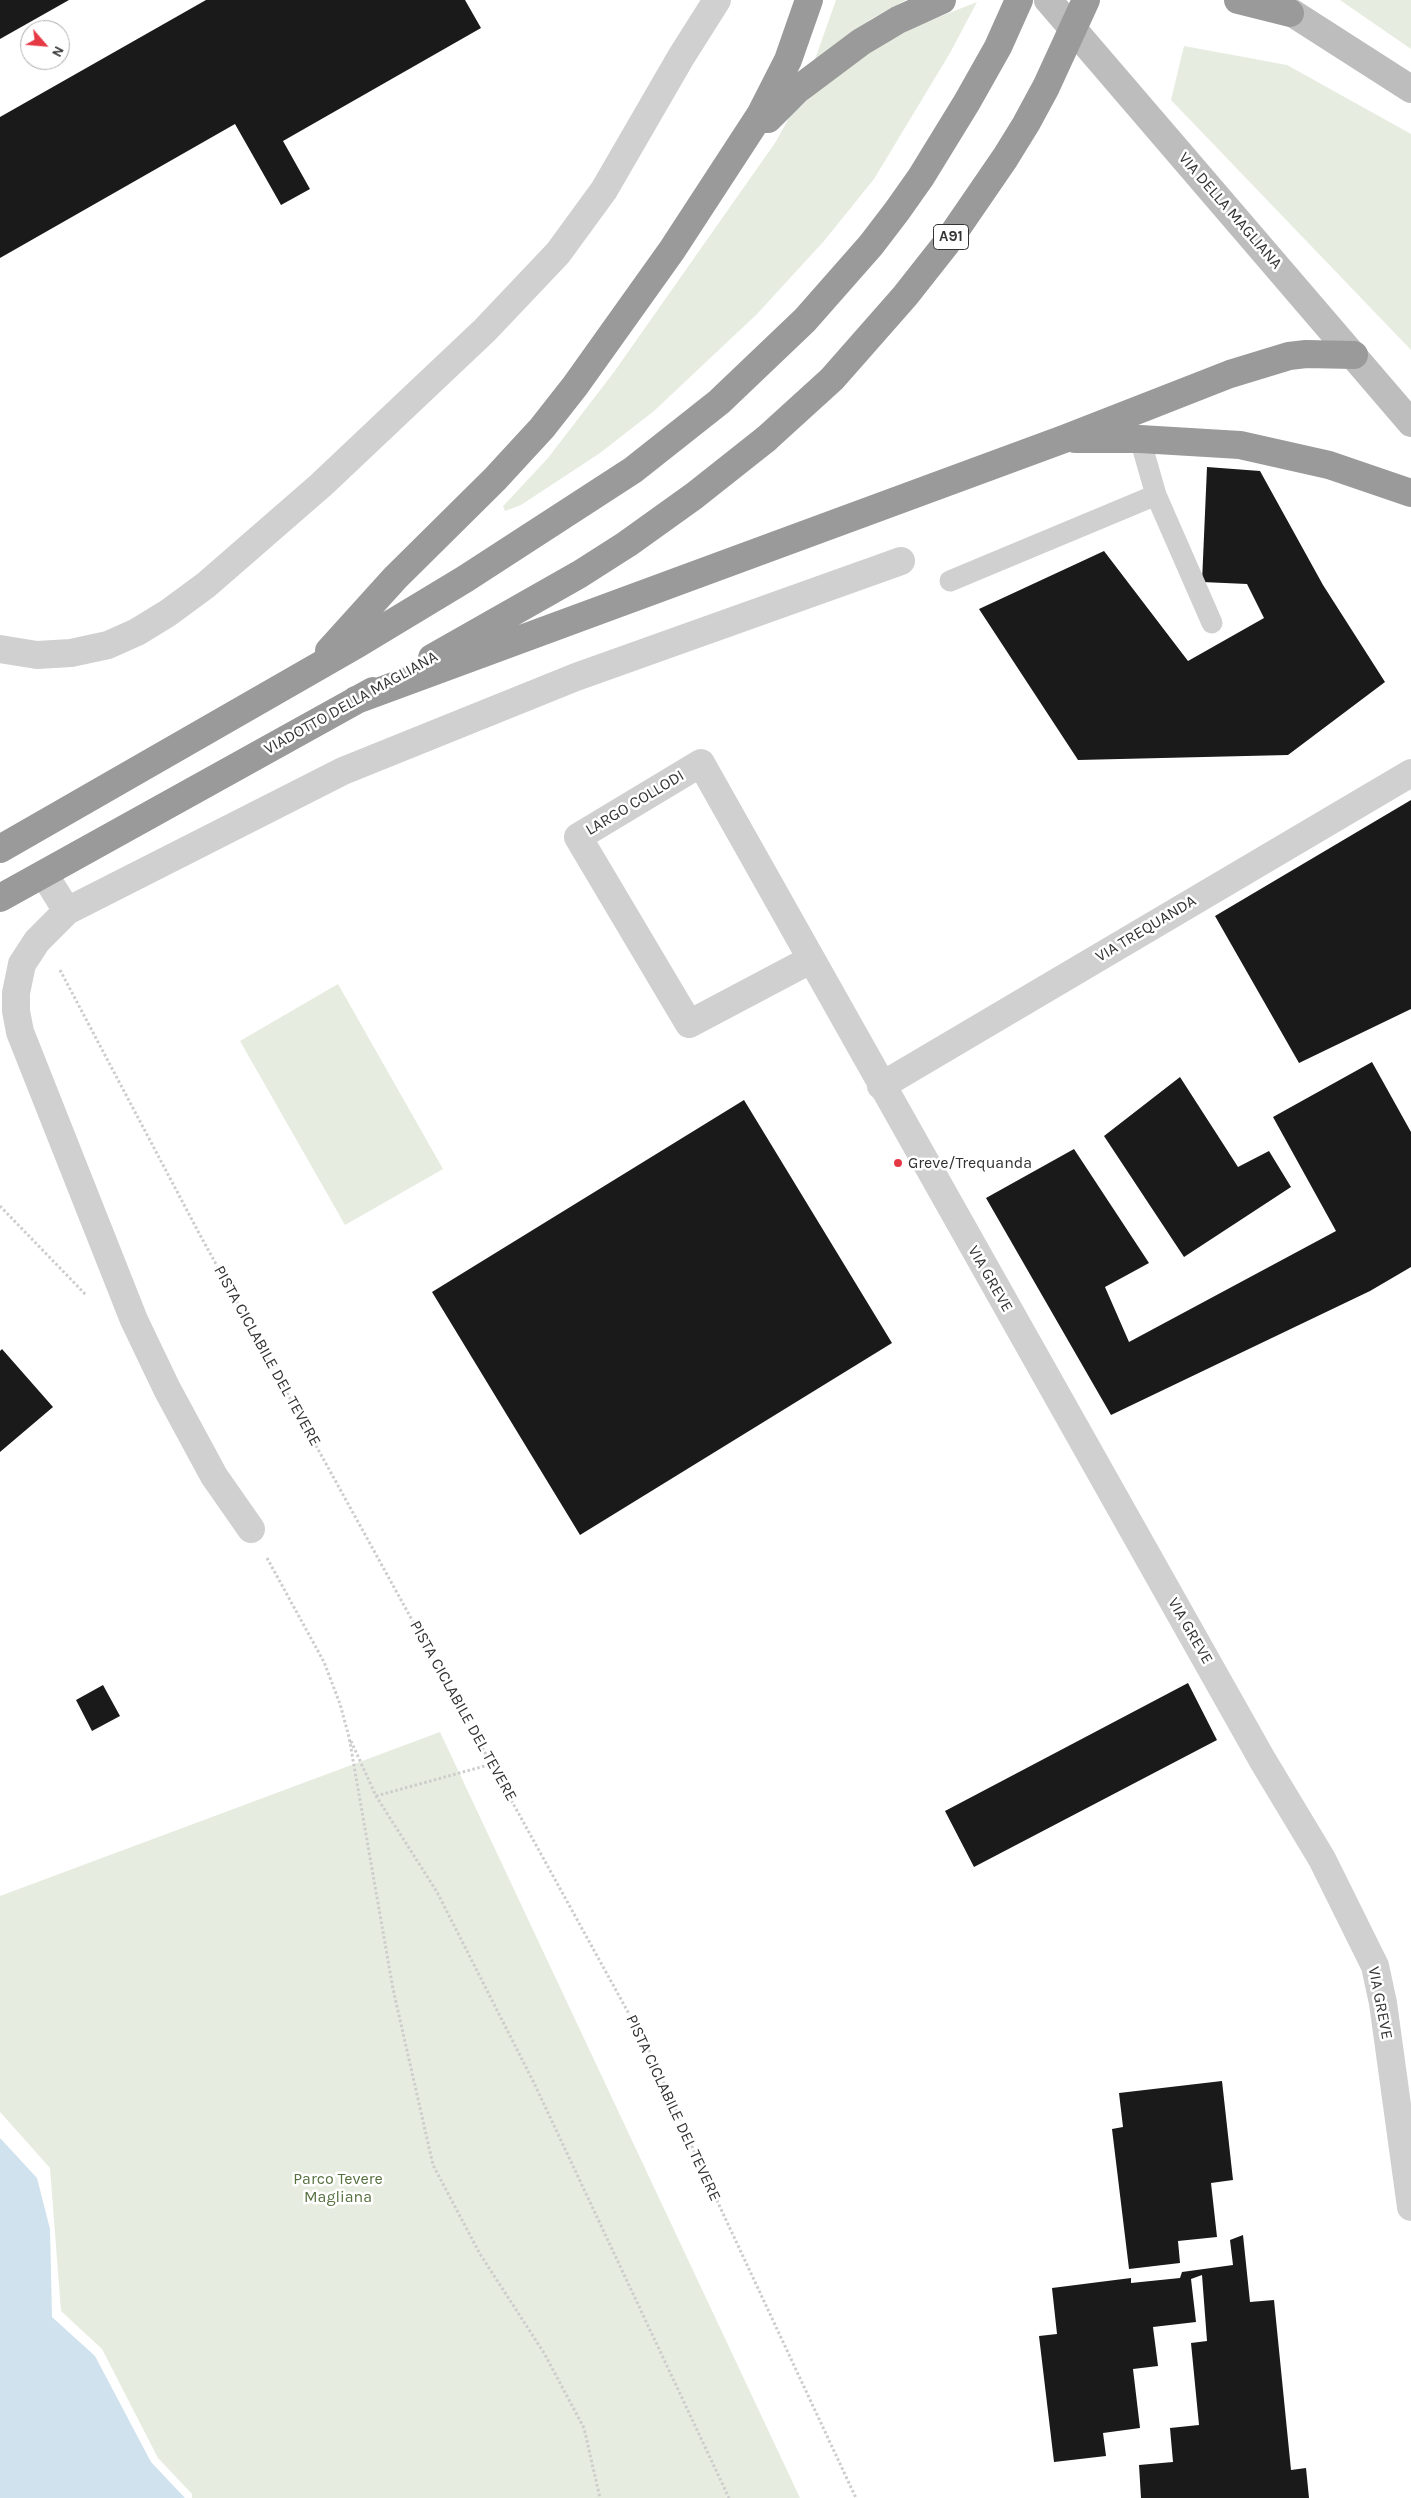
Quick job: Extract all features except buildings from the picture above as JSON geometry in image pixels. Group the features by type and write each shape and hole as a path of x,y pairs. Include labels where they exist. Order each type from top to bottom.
{"highway":[{"path":"315,666 382,591 495,479 542,428 609,340 727,168 774,90 796,39 809,0"},
{"path":"727,168 768,119 814,76 879,30 942,0"},
{"path":"0,850 315,666 359,643 464,579 549,526 656,453 719,402 805,320 871,245 897,211 921,177 967,102 998,47 1019,0"},
{"name":"VIADOTTO DELLA MAGLIANA","path":"0,898 580,574 694,496 766,439 832,380 905,296 946,244 1006,158 1026,124 1046,87 1086,0"},
{"path":"1238,0 1281,6"},
{"path":"356,700 1064,439 1230,374 1289,356 1306,354 1354,355"},
{"path":"1064,439 1140,439 1232,444 1283,453 1361,475 1411,493"}],"main road":[{"name":"VIA DELLA MAGLIANA","path":"1048,0 1411,423"},
{"path":"1281,6 1411,89"}],"street":[{"path":"0,649 37,655 71,653 108,645 137,632 168,614 206,585 321,485 464,350 558,253 604,190 681,57 717,0"},
{"path":"251,1529 214,1476 167,1389 134,1320 20,1032 16,1011 18,978 22,964 37,942 67,911 343,771 576,677 901,561"},
{"name":"LARGO COLLODI","path":"810,960 689,1024 578,837 701,763 881,1086"},
{"name":"VIA TREQUANDA","path":"881,1086 1411,773"},
{"path":"44,874 67,911"},
{"name":"VIA GREVE","path":"881,1086 1263,1761 1322,1859 1375,1966 1383,2003 1411,2207"}],"lane":[{"path":"1140,439 1156,495 1212,623"},
{"path":"950,581 1156,495"}],"path":[{"name":"PISTA CICLABILE DEL TEVERE","path":"37,942 47,950 59,968 200,1235 650,2052 698,2160 856,2498"},
{"path":"0,1206 106,1316 134,1320"},
{"path":"251,1529 324,1662 340,1704 349,1737 393,1989 433,2166 480,2254 544,2353 584,2428 600,2498"},
{"path":"349,1737 376,1796 437,1892 534,2082 729,2498"},
{"path":"376,1796 492,1764"}],"green space":[{"path":"836,0 906,0 871,19 839,42 813,65"},
{"path":"1340,0 1411,0 1411,49"},
{"path":"977,2 950,53 874,179 824,241 757,314 654,411 600,453 521,505 505,511 503,506 548,458 614,372 775,143 790,116 835,75 875,48 919,25"},
{"path":"1184,46 1287,65 1411,134 1411,350 1171,100"},
{"path":"338,984 443,1169 345,1225 240,1041"},
{"name":"Parco Tevere Magliana","path":"440,1732 800,2498 192,2498 192,2494 158,2458 102,2349 61,2311 50,2168 0,2112 0,1896"}],"water":[{"path":"0,2138 37,2178 50,2229 52,2317 95,2356 151,2462 185,2498 0,2498"}],"place":[{"name":"Greve/Trequanda","path":"898,1163"}]}
